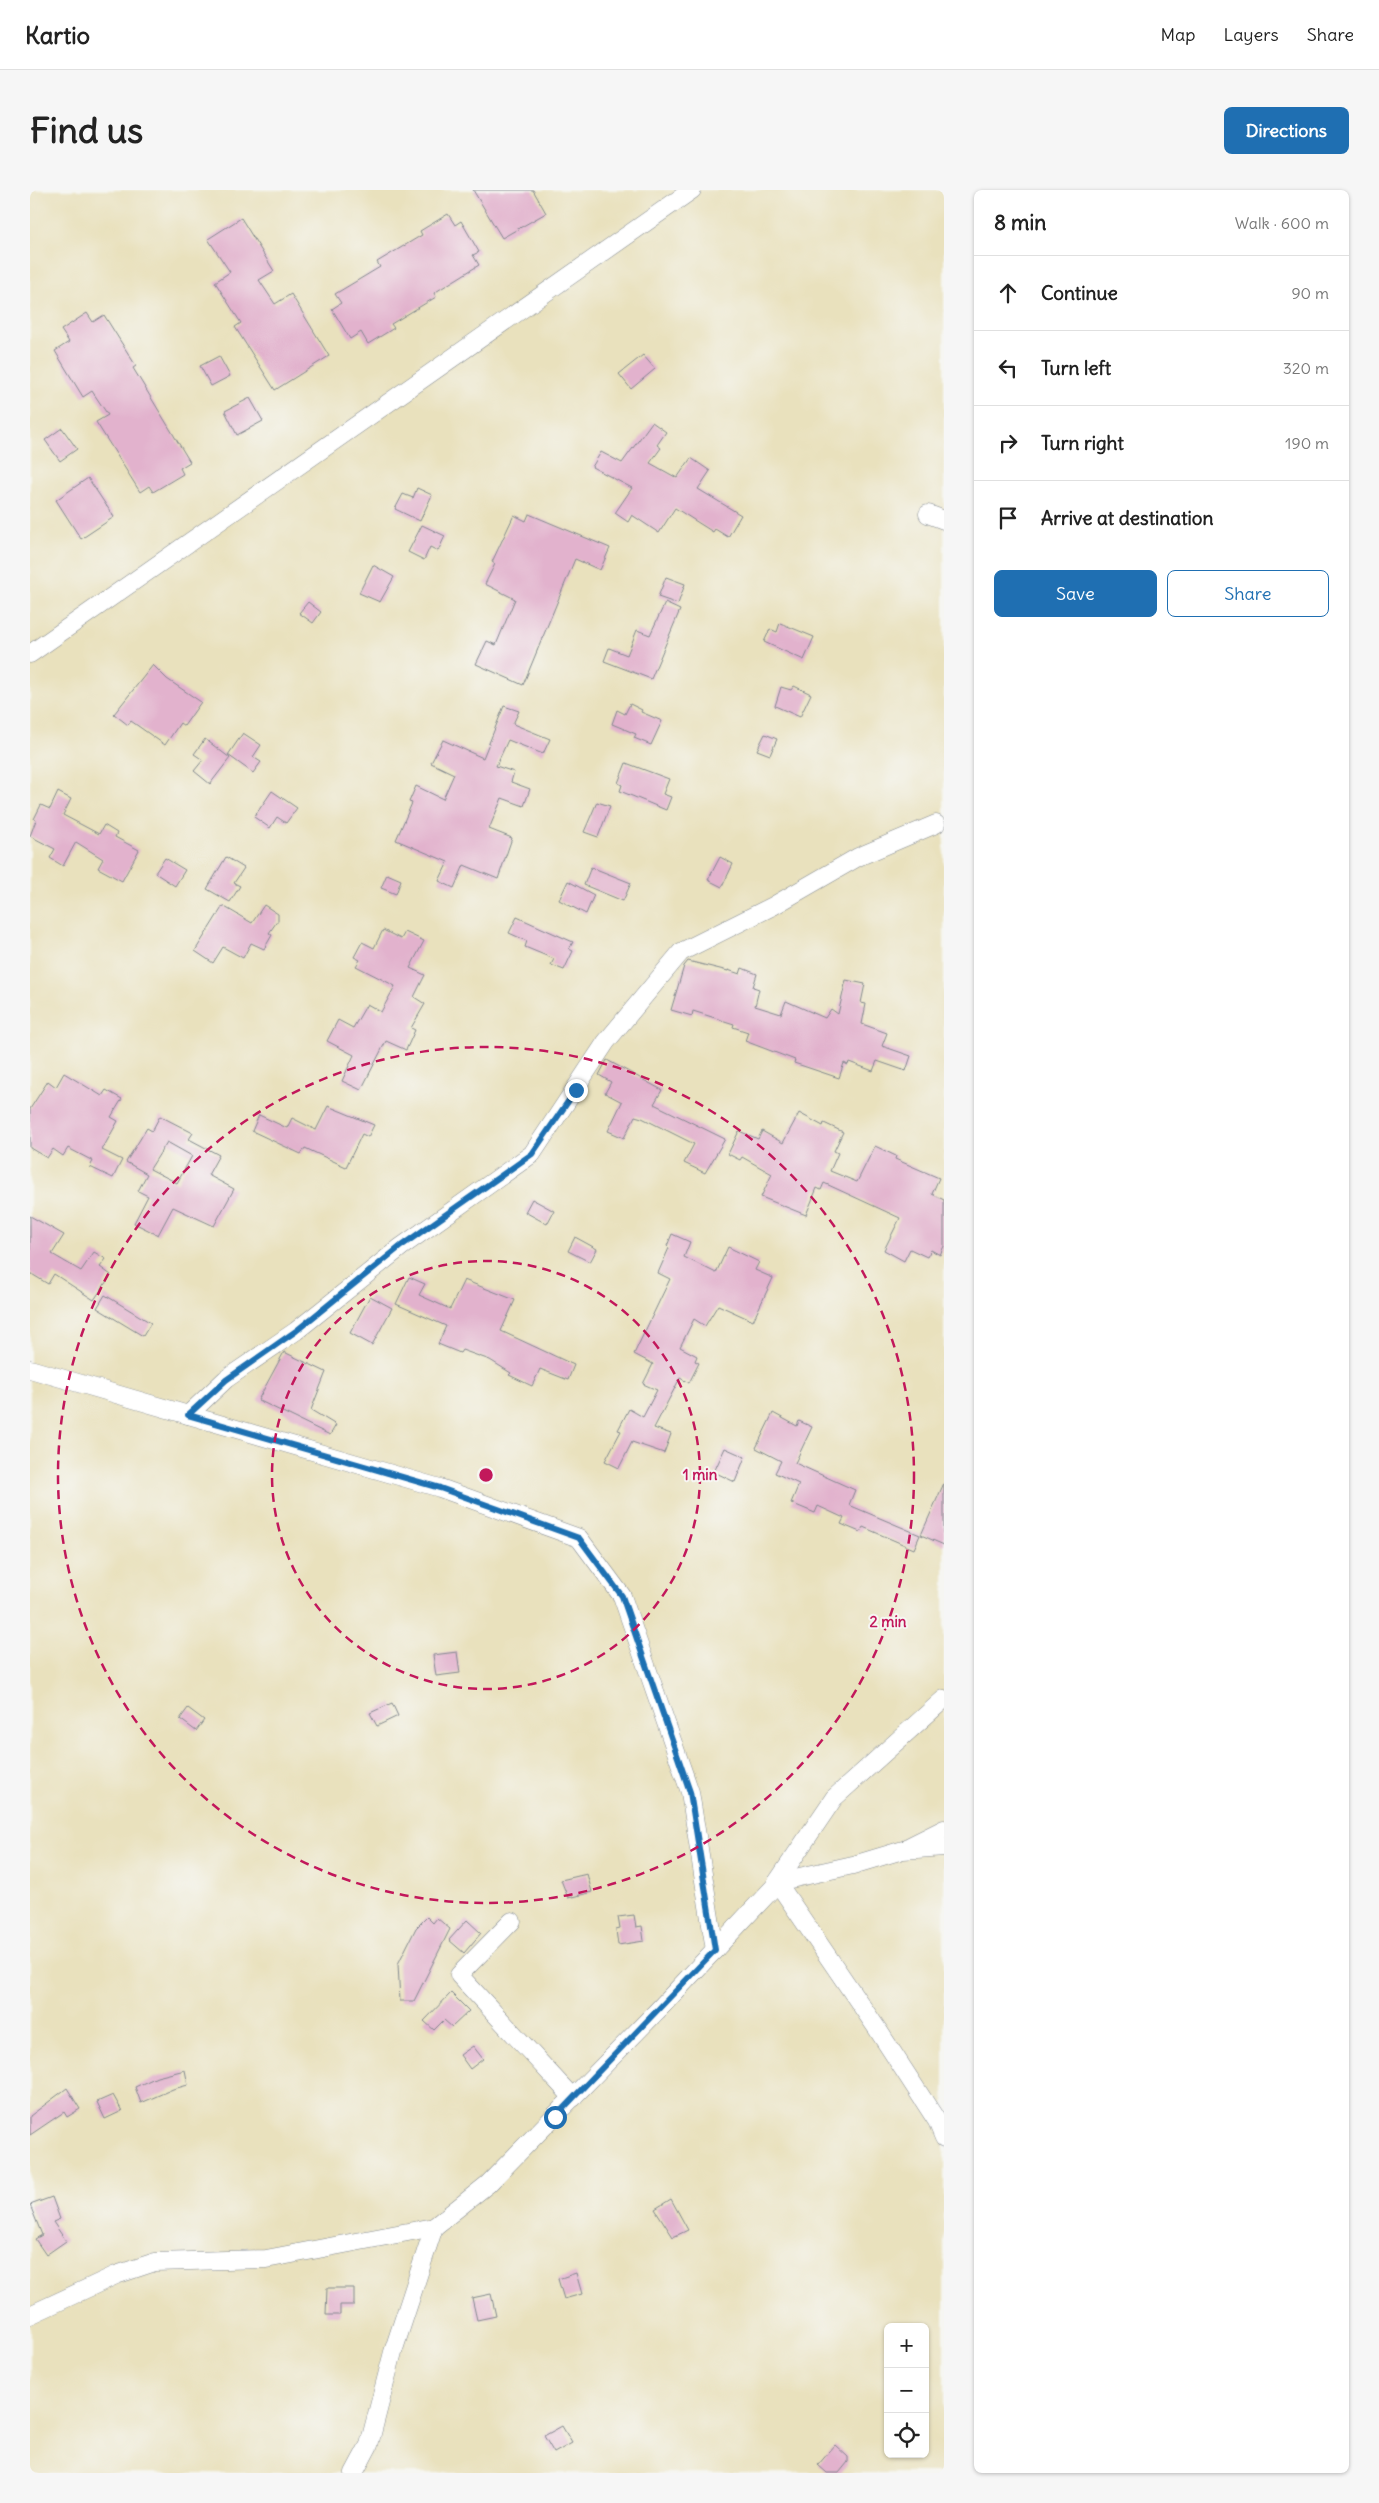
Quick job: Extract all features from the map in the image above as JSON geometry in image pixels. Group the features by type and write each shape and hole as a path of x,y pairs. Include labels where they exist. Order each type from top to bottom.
{"street":[{"path":"30,654 692,190"},
{"path":"188,1415 226,1380 296,1331 401,1246 532,1154 606,1042 681,952 772,906 858,857 936,824"},
{"path":"30,1369 181,1410 188,1415 440,1488 579,1538 622,1596 690,1792 715,1950"},
{"path":"30,2315 116,2275 155,2262 266,2259 434,2227 488,2184 573,2098 715,1950 777,1882 834,1798 944,1699"},
{"path":"777,1882 853,1865 903,1850 944,1829"},
{"path":"903,1850 944,1847"},
{"path":"777,1882 931,2113 944,2138"},
{"path":"512,1921 459,1975 573,2098"},
{"path":"354,2473 369,2446 393,2352 434,2227"}],"building":[{"path":"473,190 533,190 546,213 502,238"},
{"path":"448,214 455,225 461,221 479,252 473,255 479,265 434,293 436,297 391,324 394,328 368,344 361,332 350,339 332,309 341,303 335,294 380,267 377,262 422,235 420,231"},
{"path":"241,218 274,271 259,280 275,304 291,294 329,356 275,390 235,327 241,323 215,282 230,272 208,239"},
{"path":"87,313 93,322 104,315 136,366 133,368 190,462 180,468 183,474 153,492 149,486 140,492 96,422 108,415 92,391 83,397 55,351 69,342 61,330"},
{"path":"643,355 655,369 631,389 619,374"},
{"path":"219,356 230,376 211,386 200,366"},
{"path":"250,398 263,421 237,435 225,411"},
{"path":"652,422 666,432 657,445 661,448 650,463 677,478 691,458 710,471 698,489 741,515 728,537 715,529 713,532 675,508 659,533 632,515 628,522 615,513 632,488 592,467 601,452 622,463"},
{"path":"62,428 77,449 60,461 45,440"},
{"path":"88,478 114,517 81,539 56,500"},
{"path":"417,488 432,495 420,521 395,509 403,494 413,498"},
{"path":"529,514 610,548 600,570 575,559 523,685 476,664 487,641 496,645 515,599 485,584 495,564 492,562 514,515 526,521"},
{"path":"422,525 445,536 438,551 430,547 424,560 408,552"},
{"path":"373,565 394,577 380,602 359,593"},
{"path":"666,577 685,584 678,604 658,597"},
{"path":"308,602 321,612 313,623 299,613"},
{"path":"665,603 680,610 651,679 604,661 609,648 627,655 637,630 650,635"},
{"path":"780,623 814,637 804,660 764,642 770,629 777,632"},
{"path":"153,665 167,679 201,702 184,726 180,723 165,745 131,721 128,725 114,714"},
{"path":"794,686 811,694 800,717 775,706 781,687 791,690"},
{"path":"630,704 642,710 641,712 662,721 651,745 634,738 636,734 612,724 617,710 625,714"},
{"path":"504,706 519,711 513,724 550,739 543,754 508,740 496,766 514,772 511,782 530,789 524,806 502,798 489,829 512,838 498,879 464,865 454,888 439,881 448,862 396,840 412,803 409,802 416,786 443,799 454,774 431,763 443,740 483,758"},
{"path":"243,733 261,745 253,757 261,762 253,773 228,755"},
{"path":"765,734 777,739 770,755 757,750"},
{"path":"205,739 230,758 210,784 194,771 203,760 194,754"},
{"path":"626,763 669,779 663,794 671,797 666,810 620,791 622,785 618,783"},
{"path":"272,791 297,808 286,823 277,817 270,828 254,817"},
{"path":"58,792 71,799 63,815 99,834 104,825 117,833 115,837 139,850 122,881 98,868 103,859 76,842 63,866 50,858 55,849 30,836 36,820 34,819 41,805 50,809"},
{"path":"597,802 610,806 598,837 584,832"},
{"path":"226,857 244,868 234,883 240,886 230,902 207,889"},
{"path":"720,857 733,864 722,887 708,880"},
{"path":"165,858 185,870 175,886 155,873"},
{"path":"591,867 631,883 623,901 584,885"},
{"path":"387,874 401,880 396,894 381,888"},
{"path":"568,881 594,895 586,914 559,900"},
{"path":"264,905 278,914 278,920 269,933 272,935 264,949 251,943 243,958 223,947 213,963 195,951 223,906 252,923"},
{"path":"517,917 573,942 569,949 573,951 564,970 551,965 554,959 525,947 527,941 509,933"},
{"path":"383,930 401,939 405,932 424,941 410,968 425,975 414,997 425,1004 411,1028 415,1030 406,1050 386,1041 361,1090 342,1081 354,1055 327,1041 338,1020 353,1028 367,1004 381,1012 395,986 356,966 360,960 354,957 362,942 374,948"},
{"path":"688,961 740,974 742,968 757,974 753,987 759,989 755,1006 781,1014 786,1001 825,1018 831,1009 838,1014 846,980 865,984 861,1003 866,1004 862,1024 887,1033 882,1046 911,1056 906,1071 877,1061 873,1071 849,1062 848,1065 844,1063 839,1078 794,1063 795,1060 745,1041 748,1032 733,1027 734,1024 693,1011 692,1016 671,1010 684,966"},
{"path":"607,1060 662,1090 654,1104 725,1139 705,1173 684,1163 694,1144 642,1118 635,1116 624,1138 608,1131 622,1102 605,1093 611,1082 599,1075"},
{"path":"64,1073 102,1096 106,1090 122,1099 111,1117 118,1121 102,1150 122,1160 113,1178 90,1167 93,1161 68,1148 63,1156 53,1149 47,1158 30,1148 30,1109 48,1081 56,1087"},
{"path":"328,1106 374,1125 368,1137 362,1134 346,1167 305,1148 301,1154 252,1131 259,1115 287,1128 292,1118 316,1130"},
{"path":"799,1113 823,1126 824,1123 843,1132 834,1151 838,1153 830,1171 857,1182 875,1146 896,1156 895,1159 939,1178 932,1194 944,1200 944,1246 940,1255 931,1250 927,1257 910,1249 904,1261 884,1250 900,1218 824,1183 821,1190 817,1188 806,1215 761,1197 772,1174 742,1157 740,1160 728,1154 739,1131 758,1139 762,1131 783,1143"},
{"path":"160,1116 193,1133 189,1139 219,1155 208,1175 234,1189 214,1226 173,1207 158,1235 134,1223 148,1196 138,1191 147,1174 126,1162 147,1128 152,1131","holes":["167,1142 192,1156 177,1183 150,1169"]},
{"path":"532,1199 554,1211 547,1224 525,1212"},
{"path":"30,1216 64,1235 52,1254 81,1271 94,1252 106,1259 100,1267 111,1275 94,1300 54,1274 48,1284 30,1273"},
{"path":"672,1234 690,1242 684,1257 716,1273 728,1247 759,1262 755,1270 773,1278 753,1321 718,1305 705,1326 694,1319 680,1347 697,1356 695,1361 699,1363 689,1383 680,1378 654,1428 671,1434 664,1453 632,1442 619,1468 605,1461 621,1431 618,1430 629,1409 643,1417 657,1390 643,1384 653,1364 634,1354 670,1279 658,1273 669,1248 667,1246"},
{"path":"575,1237 597,1249 590,1262 568,1251"},
{"path":"409,1277 425,1284 419,1295 450,1309 464,1280 515,1300 501,1331 574,1365 568,1380 540,1369 532,1386 509,1375 511,1373 490,1360 462,1350 460,1353 438,1344 446,1326 396,1304"},
{"path":"105,1295 151,1323 143,1336 97,1308"},
{"path":"370,1296 392,1308 372,1345 350,1333"},
{"path":"284,1352 326,1372 311,1410 336,1425 330,1435 258,1400"},
{"path":"773,1413 797,1426 799,1421 812,1427 795,1463 855,1490 849,1505 920,1535 914,1549 863,1527 860,1532 841,1524 844,1518 818,1506 815,1513 791,1503 799,1484 775,1473 781,1461 756,1448"},
{"path":"725,1448 745,1457 735,1482 714,1472"},
{"path":"944,1483 944,1545 921,1535"},
{"path":"457,1652 460,1673 436,1676 433,1655"},
{"path":"392,1703 398,1716 377,1726 370,1713"},
{"path":"188,1708 204,1720 196,1731 180,1719"},
{"path":"587,1874 592,1892 568,1898 561,1880"},
{"path":"634,1915 636,1927 642,1926 644,1941 618,1945 616,1930 620,1929 618,1917"},
{"path":"427,1917 433,1923 437,1918 450,1929 414,2001 400,2001 398,1964 416,1928"},
{"path":"467,1920 481,1933 464,1953 449,1940"},
{"path":"451,1993 469,2011 452,2027 444,2020 434,2030 424,2021"},
{"path":"473,2046 483,2059 470,2069 460,2055"},
{"path":"185,2070 188,2085 173,2089 141,2103 135,2087 157,2077"},
{"path":"67,2088 80,2109 67,2117 64,2112 30,2135 30,2116"},
{"path":"113,2095 122,2111 105,2119 97,2102"},
{"path":"52,2197 60,2219 53,2222 66,2241 46,2255 35,2239 42,2235 30,2205"},
{"path":"671,2199 688,2230 673,2237 655,2209"},
{"path":"576,2273 582,2294 564,2299 558,2279"},
{"path":"327,2288 354,2288 354,2305 340,2305 340,2315 326,2315"},
{"path":"491,2294 496,2316 477,2320 472,2298"},
{"path":"562,2426 572,2443 554,2453 544,2436"},
{"path":"835,2445 848,2457 848,2462 839,2473 827,2473 818,2465"}],"route":[{"path":"555,2117 715,1950 690,1792 622,1596 579,1538 440,1488 188,1415 226,1380 296,1331 401,1246 532,1154 576,1090"}]}
